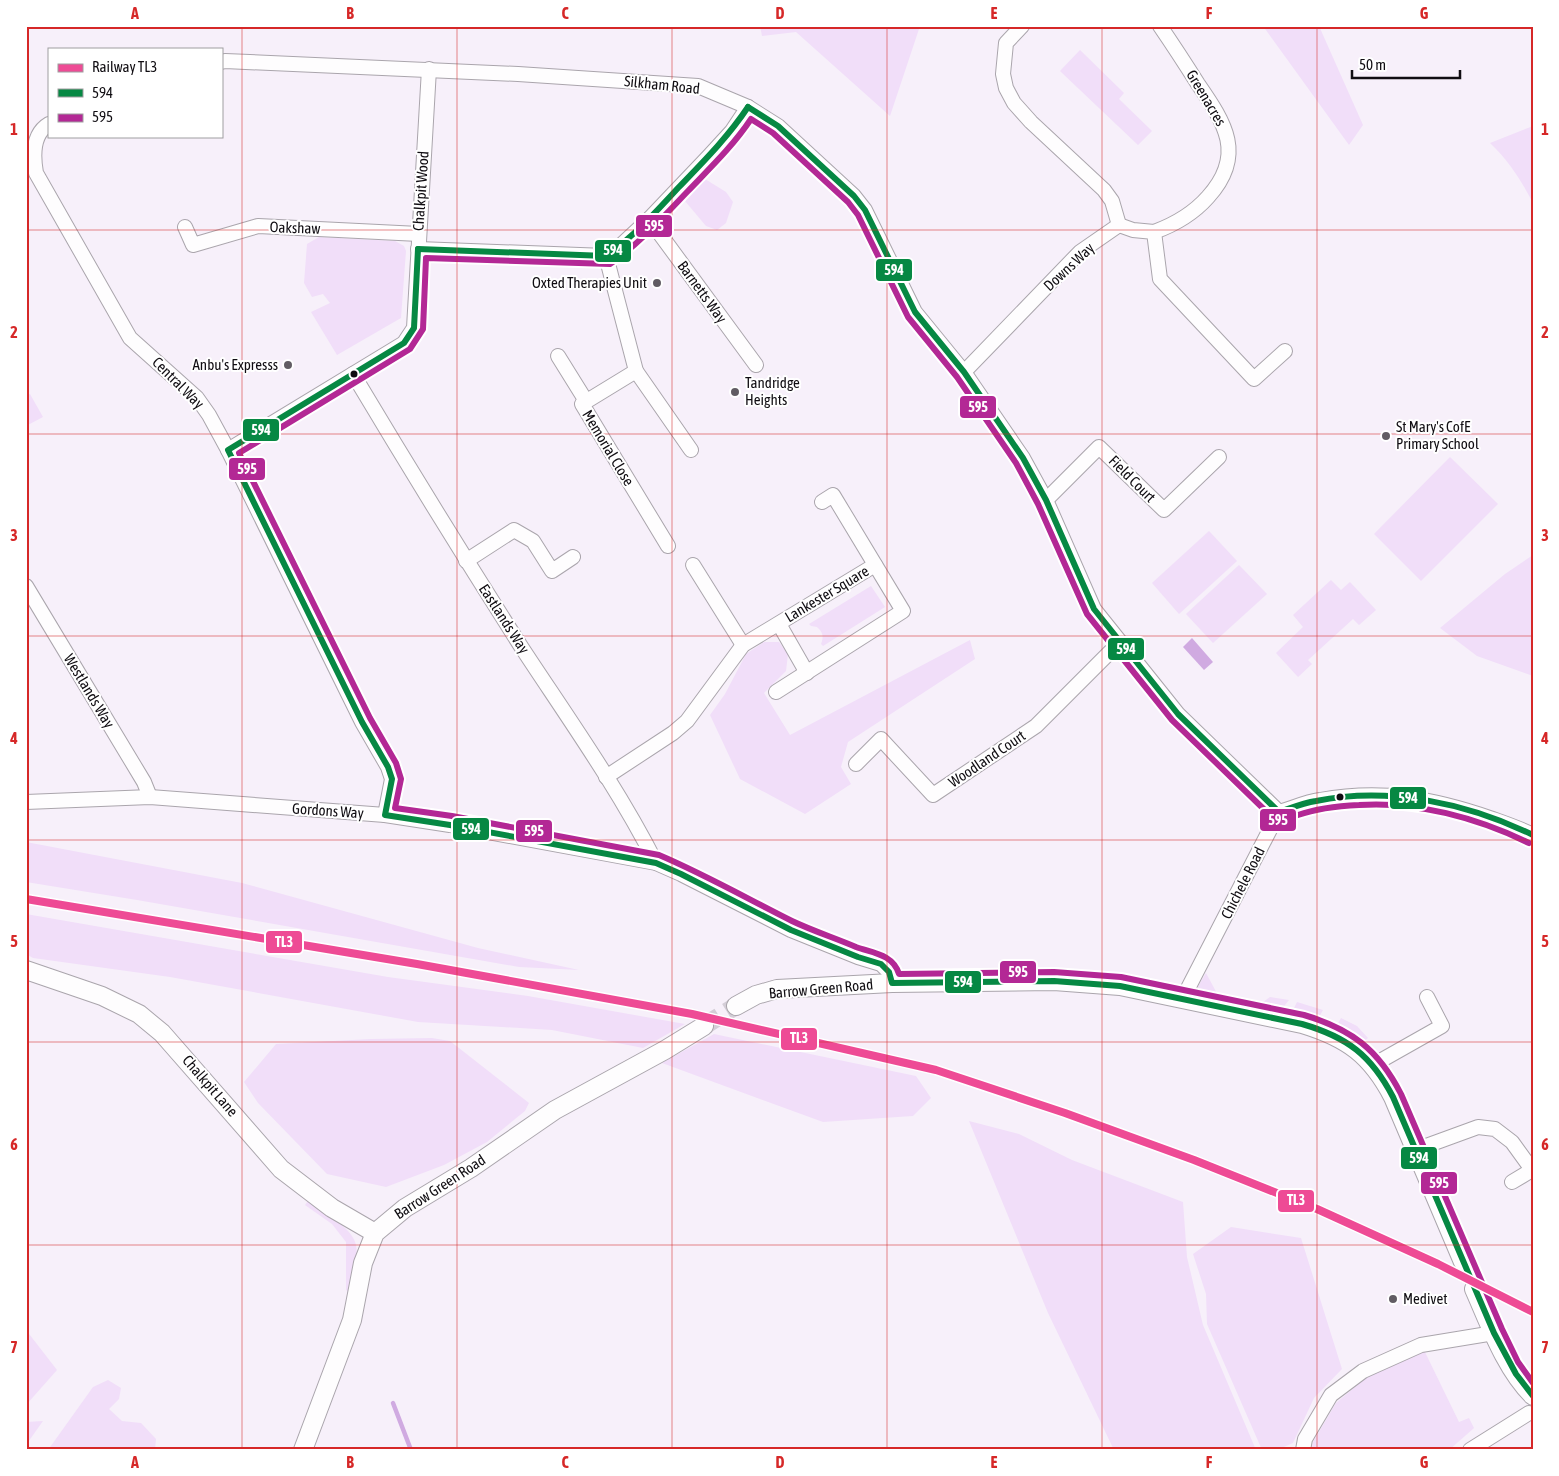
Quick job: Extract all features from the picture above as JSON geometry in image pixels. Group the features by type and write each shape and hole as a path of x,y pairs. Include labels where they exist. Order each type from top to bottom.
{"street":[{"path":"1022,26 1006,43 1003,74 1006,88 1014,103 1031,122 1104,190 1112,201 1119,225 1133,230 1154,232 1160,279 1254,379 1285,351"},
{"name":"Greenacres","path":"1154,232 1173,225 1196,210 1220,184 1227,163 1229,146 1225,128 1217,112 1160,26"},
{"path":"222,62 429,70"},
{"name":"Silkham Road","path":"429,70 698,86 748,107 778,126 854,196 865,210 915,312 964,372 1024,458 1046,500 1094,609 1178,714 1279,812"},
{"name":"Chalkpit Wood","path":"228,450 404,342 414,328 429,70"},
{"path":"418,250 606,256 620,246 649,218 732,131 748,107"},
{"name":"Central Way","path":"48,124 45,126 35,143 33,155 36,173 130,338 198,398 228,450 362,722 388,767 392,779 385,815"},
{"name":"Barnetts Way","path":"649,218 756,365"},
{"name":"Downs Way","path":"964,372 1080,252 1119,225"},
{"name":"Oakshaw","path":"185,227 193,245 258,226 419,234"},
{"path":"606,256 636,371 690,450"},
{"path":"558,356 586,401"},
{"name":"Memorial Close","path":"636,371 582,404 668,546"},
{"name":"Eastlands Way","path":"352,374 466,561 606,777 642,835 656,863"},
{"name":"Field Court","path":"1046,500 1099,447 1164,510 1219,457"},
{"name":"Lankester Square","path":"776,692 903,611 833,495 822,502"},
{"path":"466,561 514,530 533,541 552,571 572,557"},
{"path":"693,565 743,645"},
{"name":"Lankester Square","path":"606,777 673,733 687,721 743,645 875,565"},
{"name":"Westlands Way","path":"26,586 144,782 150,797"},
{"name":"Lankester Square","path":"779,624 806,673"},
{"name":"Woodland Court","path":"856,764 881,739 933,795 1036,726 1120,642"},
{"path":"1279,812 1319,800 1386,794 1416,798 1461,808 1533,835"},
{"name":"Gordons Way","path":"26,802 150,797 385,815 656,863 791,930 858,957 881,964 889,972 892,983"},
{"name":"Chichele Road","path":"1182,1000 1279,812"},
{"name":"Chalkpit Lane","path":"26,970 102,996 140,1014 162,1033 282,1169 332,1208 375,1233"},
{"name":"Barrow Green Road","path":"736,1006 756,995 777,989 892,983 1054,981 1120,986 1283,1020 1326,1031 1355,1048 1373,1064 1384,1080 1463,1262"},
{"path":"1373,1064 1442,1026 1427,997"},
{"name":"Barrow Green Road","path":"303,1450 352,1320 363,1263 375,1233 405,1208 471,1168 555,1110 665,1050 704,1026"},
{"path":"1415,1150 1478,1126 1495,1129 1512,1142 1533,1170 1512,1182"},
{"path":"1470,1450 1532,1409 1526,1389 1508,1362 1474,1289"},
{"path":"1303,1450 1305,1439 1331,1395 1363,1371 1421,1345 1494,1333"}],"shaded area":[{"path":"760,26 920,26 890,116 796,32 762,36"},
{"path":"1263,26 1319,26 1363,125 1349,145"},
{"path":"1080,50 1124,93 1119,99 1152,131 1138,145 1060,71"},
{"path":"1533,126 1533,203 1514,171 1490,143"},
{"path":"705,179 726,192 733,202 726,223 717,230 706,226 685,201"},
{"path":"319,237 395,241 404,246 406,251 401,318 337,355 311,312 330,303 323,294 312,297 304,283 307,244"},
{"path":"30,394 43,417 26,426 26,396"},
{"path":"1450,457 1498,504 1421,581 1374,534"},
{"path":"1209,531 1237,561 1179,614 1152,583"},
{"path":"1533,555 1533,676 1477,656 1440,628 1505,574"},
{"path":"1239,565 1267,594 1213,643 1186,614"},
{"path":"1331,580 1341,590 1350,582 1376,610 1359,625 1353,619 1308,660 1312,664 1298,677 1276,653 1303,627 1293,615"},
{"path":"871,586 885,607 823,646 821,644 823,637 821,631 809,624"},
{"path":"1192,638 1213,662 1204,670 1183,647"},
{"path":"970,640 975,659 848,742 841,767 851,784 805,814 740,779 710,715 725,694 746,654 764,642 779,642 788,654 786,671 764,693 790,735"},
{"path":"26,842 242,883 478,948 579,970 519,967 26,882"},
{"path":"26,914 388,977 528,996 685,1024 643,1048 552,1030 418,1022 170,977 33,958 26,954"},
{"path":"1206,973 1220,999 1204,996 1197,988"},
{"path":"1270,997 1289,1000 1281,1010 1238,1004 1263,1002"},
{"path":"1297,1002 1323,1010 1318,1019 1292,1012"},
{"path":"1341,1018 1357,1026 1368,1038 1362,1043 1336,1027"},
{"path":"714,1034 916,1076 931,1098 913,1116 823,1122 662,1063"},
{"path":"432,1038 450,1041 529,1103 525,1111 487,1142 444,1165 386,1187 327,1174 258,1103 244,1082 276,1044"},
{"path":"969,1121 1019,1134 1072,1160 1183,1202 1187,1257 1203,1325 1256,1450 1114,1450 1048,1313"},
{"path":"308,1201 336,1220 354,1239 357,1257 349,1292 346,1290 346,1242 332,1224 305,1205"},
{"path":"1231,1227 1301,1238 1342,1369 1314,1398 1293,1443 1277,1450 1262,1450 1207,1324 1206,1294 1193,1254"},
{"path":"26,1330 57,1370 26,1405"},
{"path":"1423,1348 1459,1422 1469,1418 1474,1428 1449,1450 1311,1450 1313,1442 1336,1403 1368,1376"},
{"path":"108,1380 121,1388 119,1399 109,1409 122,1421 141,1423 156,1439 155,1450 48,1450 93,1387"},
{"path":"43,1421 26,1445 26,1422"}],"waterway":[{"path":"393,1403 411,1450"}],"tunnel":[{"path":"704,1026 736,1006"},
{"path":"1463,1262 1474,1289"}],"rail line":[{"name":"TL3","path":"26,899 417,964 692,1014 936,1070 1065,1113 1194,1160 1317,1209 1438,1264 1533,1312"}],"transit line":[{"name":"594","path":"748,107 778,126 854,196 865,210 915,312 964,372 1023,458 1046,500 1094,609 1178,714 1279,812"},
{"name":"594","path":"418,249 606,256 635,232 661,206 715,149 748,107"},
{"name":"595","path":"1529,843 1468,819 1446,813 1402,806 1381,804 1343,806 1313,811 1285,819 1273,818 1172,720 1087,614 1038,504 1016,463 957,377 908,317 858,215 848,202 773,133 751,119 721,156 660,220 631,248 610,264 426,258 423,329 410,349 239,453 370,718 396,763 401,779 395,808 452,816 659,855 709,878 800,925 881,955 892,962 899,974 1054,972 1121,977 1304,1015 1336,1027 1349,1034 1373,1053 1392,1078 1401,1094 1502,1329 1518,1362 1533,1383"},
{"name":"594","path":"418,249 414,328 404,343 228,450 362,722 388,767 392,779 385,815 656,863 791,930 858,957 881,964 889,972 892,983 1054,981 1120,986 1302,1024 1332,1035 1356,1050 1385,1082 1494,1333 1516,1374 1533,1396"},
{"name":"594","path":"1279,812 1306,803 1343,797 1371,795 1399,797 1427,800 1454,806 1481,814 1533,835"}],"place":[{"name":"Oxted Therapies Unit","path":"657,283"},
{"name":"Anbu's Expresss","path":"288,365"},
{"name":"Tandridge Heights","path":"735,392"},
{"name":"St Mary's CofE Primary School","path":"1386,436"},
{"name":"Medivet","path":"1393,1299"}]}
